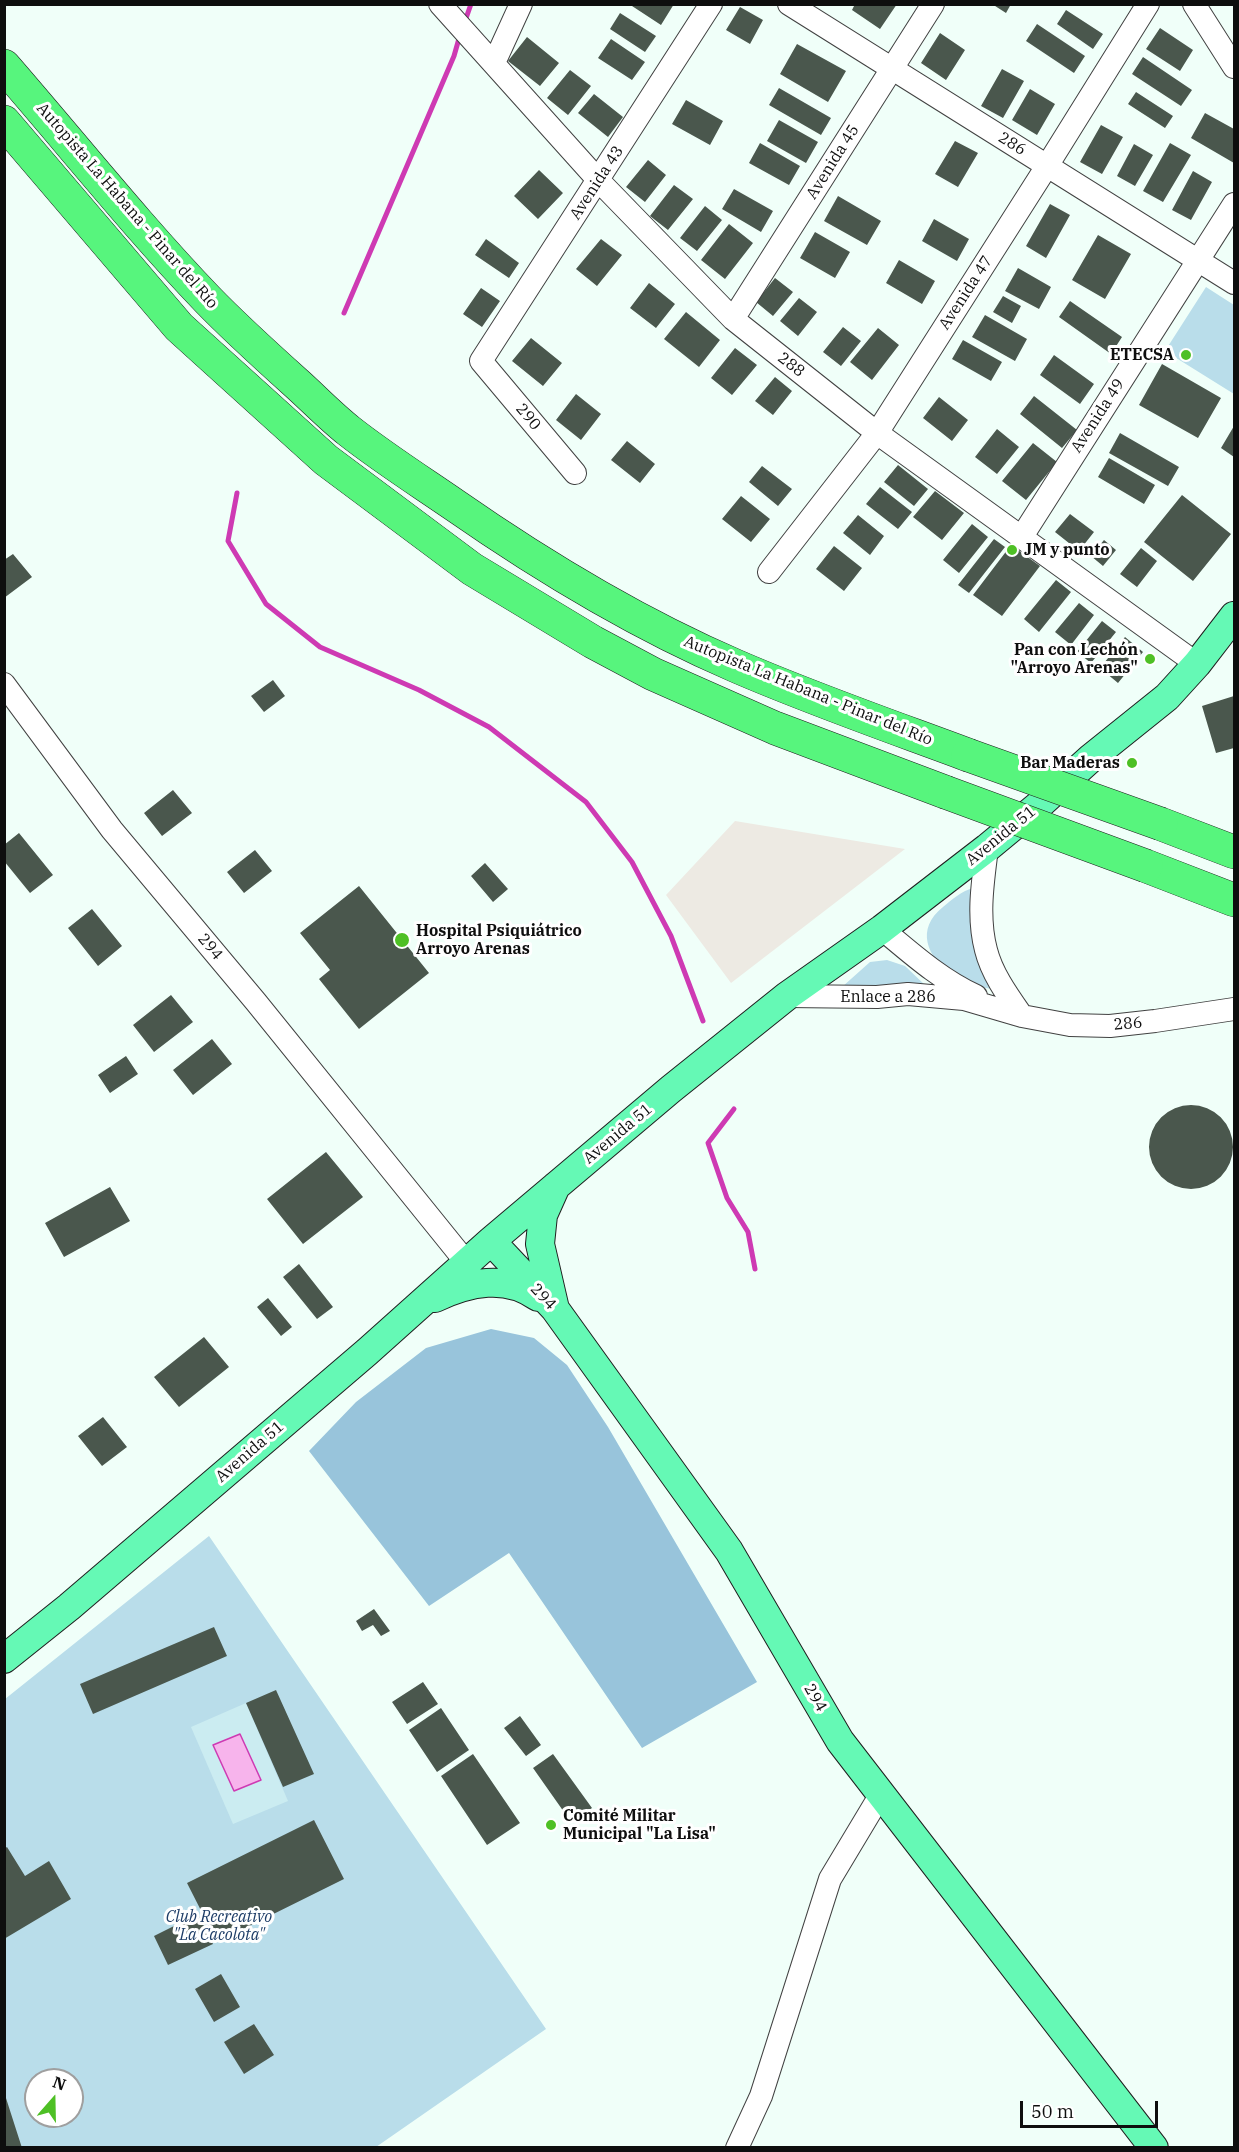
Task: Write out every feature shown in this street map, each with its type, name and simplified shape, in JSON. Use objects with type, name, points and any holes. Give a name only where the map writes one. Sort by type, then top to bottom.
[{"type":"highway","name":"Autopista La Habana - Pinar del Río","points":[[4,66],[169,258],[256,347],[348,430],[496,534],[611,605],[670,636],[746,670],[1234,852]]},
{"type":"highway","points":[[4,122],[179,327],[326,460],[472,569],[593,642],[653,674],[775,728],[1234,900]]},
{"type":"highway","points":[[1153,869],[1167,827]]},
{"type":"main road","name":"Avenida 51","points":[[4,1659],[79,1599],[367,1352],[466,1262],[671,1089],[787,996],[882,929],[987,848],[1091,758],[1167,697],[1197,664],[1234,616]]},
{"type":"main road","points":[[555,1309],[540,1244],[543,1215],[556,1186]]},
{"type":"main road","name":"294","points":[[491,1241],[555,1309],[729,1551],[840,1741],[1154,2148]]},
{"type":"main road","points":[[415,1308],[458,1287],[488,1281],[525,1287],[555,1309]]},
{"type":"street","points":[[494,63],[521,4]]},
{"type":"street","name":"Avenida 43","points":[[481,361],[711,4]]},
{"type":"street","name":"286","points":[[789,4],[1234,283]]},
{"type":"street","name":"Avenida 45","points":[[733,319],[933,4]]},
{"type":"street","name":"Avenida 47","points":[[769,572],[877,433],[1148,4]]},
{"type":"street","points":[[1194,4],[1234,67]]},
{"type":"street","name":"288","points":[[440,5],[599,180],[733,319],[877,433],[1197,664]]},
{"type":"street","name":"Avenida 49","points":[[1021,538],[1234,204]]},
{"type":"street","name":"290","points":[[481,361],[575,473]]},
{"type":"street","name":"294","points":[[4,684],[112,830],[256,1002],[466,1262]]},
{"type":"street","points":[[987,848],[981,895],[986,952],[1004,988],[1022,1016]]},
{"type":"street","name":"Enlace a 286","points":[[882,929],[956,987],[1022,1016]]},
{"type":"street","name":"Enlace a 286","points":[[787,996],[929,995],[964,999],[1022,1016]]},
{"type":"street","name":"286","points":[[1022,1016],[1070,1026],[1110,1026],[1234,1009]]},
{"type":"street","points":[[737,2148],[761,2096],[830,1880],[881,1794]]},
{"type":"shaded area","points":[[735,821],[905,849],[731,983],[666,895]]},
{"type":"shaded area","points":[[491,1329],[534,1338],[567,1365],[608,1427],[757,1682],[642,1748],[509,1553],[429,1606],[309,1451],[356,1402],[426,1348]]},
{"type":"shaded area","points":[[246,1703],[288,1801],[233,1824],[191,1727]]},
{"type":"shaded area","points":[[240,1734],[261,1780],[234,1791],[213,1745]]},
{"type":"green space","points":[[1206,287],[1234,305],[1234,394],[1165,351]]},
{"type":"green space","points":[[974,888],[996,990],[968,983],[952,975],[936,960],[928,942],[929,924],[934,915],[957,896]]},
{"type":"green space","points":[[887,960],[905,966],[926,986],[842,987],[870,962]]},
{"type":"green space","name":"Club Recreativo \"La Cacolota\"","points":[[209,1536],[546,2029],[376,2147],[5,2148],[5,1699]]},
{"type":"building","points":[[633,4],[674,4],[661,25],[632,6]]},
{"type":"building","points":[[855,4],[897,4],[880,29],[852,10]]},
{"type":"building","points":[[992,4],[1011,4],[1006,13]]},
{"type":"building","points":[[740,7],[763,20],[750,44],[726,30]]},
{"type":"building","points":[[1066,10],[1103,34],[1093,49],[1057,24]]},
{"type":"building","points":[[620,13],[656,36],[645,52],[610,29]]},
{"type":"building","points":[[1037,24],[1085,56],[1074,73],[1026,41]]},
{"type":"building","points":[[1160,28],[1193,50],[1180,71],[1146,49]]},
{"type":"building","points":[[940,33],[965,50],[946,80],[921,63]]},
{"type":"building","points":[[527,37],[559,63],[540,86],[508,61]]},
{"type":"building","points":[[611,39],[645,62],[632,80],[598,58]]},
{"type":"building","points":[[797,44],[846,71],[828,102],[780,74]]},
{"type":"building","points":[[1143,57],[1192,90],[1181,106],[1132,74]]},
{"type":"building","points":[[1002,69],[1024,81],[1003,118],[981,106]]},
{"type":"building","points":[[570,70],[591,86],[568,115],[547,98]]},
{"type":"building","points":[[779,88],[831,118],[821,135],[769,105]]},
{"type":"building","points":[[1030,89],[1055,104],[1037,135],[1012,120]]},
{"type":"building","points":[[1136,92],[1173,116],[1165,128],[1128,104]]},
{"type":"building","points":[[594,94],[623,117],[608,137],[578,113]]},
{"type":"building","points":[[686,100],[723,121],[710,145],[672,124]]},
{"type":"building","points":[[1205,113],[1234,129],[1234,163],[1191,138]]},
{"type":"building","points":[[779,120],[818,142],[806,163],[767,141]]},
{"type":"building","points":[[1101,125],[1123,137],[1102,174],[1080,162]]},
{"type":"building","points":[[955,141],[978,153],[958,187],[935,174]]},
{"type":"building","points":[[760,143],[800,166],[789,185],[749,163]]},
{"type":"building","points":[[1170,143],[1191,155],[1163,202],[1143,191]]},
{"type":"building","points":[[1134,144],[1153,155],[1135,186],[1117,176]]},
{"type":"building","points":[[648,160],[666,175],[645,202],[626,187]]},
{"type":"building","points":[[539,170],[563,193],[538,219],[514,196]]},
{"type":"building","points":[[1193,171],[1212,182],[1191,220],[1172,210]]},
{"type":"building","points":[[674,185],[693,199],[668,230],[650,216]]},
{"type":"building","points":[[734,189],[773,211],[761,232],[722,209]]},
{"type":"building","points":[[838,196],[881,221],[867,245],[824,221]]},
{"type":"building","points":[[1050,204],[1070,215],[1046,258],[1026,246]]},
{"type":"building","points":[[705,206],[722,220],[697,251],[680,238]]},
{"type":"building","points":[[934,219],[969,239],[957,261],[922,241]]},
{"type":"building","points":[[729,224],[753,243],[725,279],[701,260]]},
{"type":"building","points":[[815,232],[850,252],[835,278],[800,258]]},
{"type":"building","points":[[1098,235],[1131,254],[1105,299],[1072,280]]},
{"type":"building","points":[[486,239],[519,263],[509,278],[475,255]]},
{"type":"building","points":[[601,239],[622,255],[597,286],[576,269]]},
{"type":"building","points":[[899,260],[935,281],[922,304],[886,283]]},
{"type":"building","points":[[1018,268],[1051,287],[1039,309],[1005,291]]},
{"type":"building","points":[[775,278],[793,292],[773,316],[756,302]]},
{"type":"building","points":[[649,283],[675,304],[656,328],[630,308]]},
{"type":"building","points":[[481,288],[500,301],[482,327],[463,314]]},
{"type":"building","points":[[1003,296],[1021,306],[1012,323],[993,312]]},
{"type":"building","points":[[799,298],[817,312],[798,336],[780,321]]},
{"type":"building","points":[[1070,301],[1122,337],[1111,354],[1059,317]]},
{"type":"building","points":[[686,312],[720,340],[699,367],[664,339]]},
{"type":"building","points":[[985,315],[1027,339],[1015,361],[972,337]]},
{"type":"building","points":[[843,327],[861,341],[841,366],[823,352]]},
{"type":"building","points":[[878,328],[899,345],[872,380],[850,362]]},
{"type":"building","points":[[531,338],[562,363],[543,386],[512,361]]},
{"type":"building","points":[[963,340],[1002,362],[991,381],[952,359]]},
{"type":"building","points":[[735,348],[757,365],[732,395],[711,378]]},
{"type":"building","points":[[1054,355],[1094,384],[1080,404],[1040,375]]},
{"type":"building","points":[[1162,364],[1221,398],[1198,438],[1139,405]]},
{"type":"building","points":[[775,377],[792,391],[773,415],[755,401]]},
{"type":"building","points":[[576,394],[601,414],[581,440],[556,420]]},
{"type":"building","points":[[1034,396],[1077,430],[1062,448],[1020,414]]},
{"type":"building","points":[[939,397],[968,420],[952,441],[923,418]]},
{"type":"building","points":[[1234,426],[1234,457],[1221,448]]},
{"type":"building","points":[[997,429],[1019,447],[997,474],[975,457]]},
{"type":"building","points":[[1120,433],[1179,467],[1168,486],[1109,453]]},
{"type":"building","points":[[627,441],[655,464],[640,483],[611,460]]},
{"type":"building","points":[[1033,443],[1057,462],[1026,500],[1002,481]]},
{"type":"building","points":[[1109,458],[1155,485],[1144,504],[1098,477]]},
{"type":"building","points":[[898,465],[928,489],[914,506],[884,482]]},
{"type":"building","points":[[762,466],[792,489],[778,506],[749,482]]},
{"type":"building","points":[[880,487],[912,512],[898,529],[866,504]]},
{"type":"building","points":[[935,491],[964,513],[942,540],[913,517]]},
{"type":"building","points":[[1182,495],[1231,534],[1193,581],[1144,542]]},
{"type":"building","points":[[741,496],[770,519],[751,542],[722,519]]},
{"type":"building","points":[[1070,514],[1094,532],[1079,551],[1055,532]]},
{"type":"building","points":[[858,515],[884,536],[870,555],[843,533]]},
{"type":"building","points":[[972,524],[988,537],[959,573],[943,560]]},
{"type":"building","points":[[994,539],[1005,547],[969,593],[958,585]]},
{"type":"building","points":[[1104,540],[1116,550],[1103,566],[1091,556]]},
{"type":"building","points":[[1011,545],[1040,566],[1002,616],[973,595]]},
{"type":"building","points":[[834,546],[862,568],[844,591],[816,569]]},
{"type":"building","points":[[1141,548],[1157,561],[1137,587],[1120,574]]},
{"type":"building","points":[[13,554],[32,577],[4,598],[4,560]]},
{"type":"building","points":[[1056,580],[1071,592],[1039,632],[1024,619]]},
{"type":"building","points":[[1079,603],[1094,615],[1071,645],[1055,632]]},
{"type":"building","points":[[1102,621],[1116,632],[1091,663],[1077,652]]},
{"type":"building","points":[[1125,637],[1143,652],[1118,683],[1100,668]]},
{"type":"building","points":[[273,680],[285,696],[264,712],[251,696]]},
{"type":"building","points":[[1234,696],[1234,748],[1216,753],[1202,706]]},
{"type":"building","points":[[173,790],[192,813],[162,836],[144,813]]},
{"type":"building","points":[[19,833],[53,875],[30,893],[4,861],[4,845]]},
{"type":"building","points":[[255,850],[272,871],[244,893],[227,872]]},
{"type":"building","points":[[485,863],[508,889],[493,902],[471,876]]},
{"type":"building","points":[[359,886],[429,973],[359,1029],[319,979],[330,970],[300,933]]},
{"type":"building","points":[[92,909],[122,946],[98,966],[68,928]]},
{"type":"building","points":[[171,995],[193,1022],[154,1052],[133,1025]]},
{"type":"building","points":[[212,1039],[232,1064],[193,1095],[173,1070]]},
{"type":"building","points":[[126,1056],[138,1074],[110,1093],[98,1075]]},
{"type":"building","points":[[1191,1105],[1214,1112],[1226,1124],[1233,1147],[1226,1170],[1214,1182],[1191,1189],[1168,1182],[1156,1170],[1149,1147],[1156,1124],[1168,1112]]},
{"type":"building","points":[[326,1152],[363,1197],[303,1244],[267,1199]]},
{"type":"building","points":[[110,1187],[130,1221],[64,1257],[45,1223]]},
{"type":"building","points":[[299,1264],[333,1307],[317,1319],[283,1277]]},
{"type":"building","points":[[268,1298],[292,1327],[281,1336],[257,1307]]},
{"type":"building","points":[[204,1337],[229,1367],[179,1407],[154,1377]]},
{"type":"building","points":[[103,1417],[127,1447],[102,1466],[78,1436]]},
{"type":"building","points":[[374,1609],[390,1631],[381,1636],[373,1625],[362,1631],[356,1621]]},
{"type":"building","points":[[214,1627],[227,1656],[93,1714],[80,1684]]},
{"type":"building","points":[[423,1682],[438,1704],[407,1724],[392,1702]]},
{"type":"building","points":[[276,1690],[314,1774],[283,1787],[246,1703]]},
{"type":"building","points":[[441,1708],[469,1750],[437,1772],[409,1730]]},
{"type":"building","points":[[520,1716],[541,1745],[526,1756],[504,1728]]},
{"type":"building","points":[[473,1754],[520,1823],[487,1845],[441,1776]]},
{"type":"building","points":[[553,1754],[592,1808],[571,1822],[533,1768]]},
{"type":"building","points":[[314,1820],[344,1879],[217,1942],[187,1883]]},
{"type":"building","points":[[7,1847],[25,1876],[49,1861],[71,1899],[4,1939],[4,1849]]},
{"type":"building","points":[[198,1914],[213,1944],[168,1965],[154,1936]]},
{"type":"building","points":[[221,1974],[240,2007],[214,2022],[195,1989]]},
{"type":"building","points":[[254,2024],[274,2055],[244,2074],[224,2042]]},
{"type":"building","points":[[5,2095],[22,2148],[4,2148]]},
{"type":"waterway","points":[[464,24],[471,4]]},
{"type":"waterway","points":[[344,313],[454,56],[460,35]]},
{"type":"waterway","points":[[237,493],[228,541],[266,604],[320,647],[419,690],[489,727],[586,802],[632,862],[671,936],[703,1021]]},
{"type":"waterway","points":[[734,1109],[708,1143],[727,1198],[748,1232],[755,1269]]},
{"type":"place","name":"ETECSA","points":[[1186,355]]},
{"type":"place","name":"JM y punto","points":[[1012,550]]},
{"type":"place","name":"Pan con Lechón \"Arroyo Arenas\"","points":[[1150,659]]},
{"type":"place","name":"Bar Maderas","points":[[1132,763]]},
{"type":"place","name":"Hospital Psiquiátrico Arroyo Arenas","points":[[402,940]]},
{"type":"place","name":"Comité Militar Municipal \"La Lisa\"","points":[[551,1825]]}]
